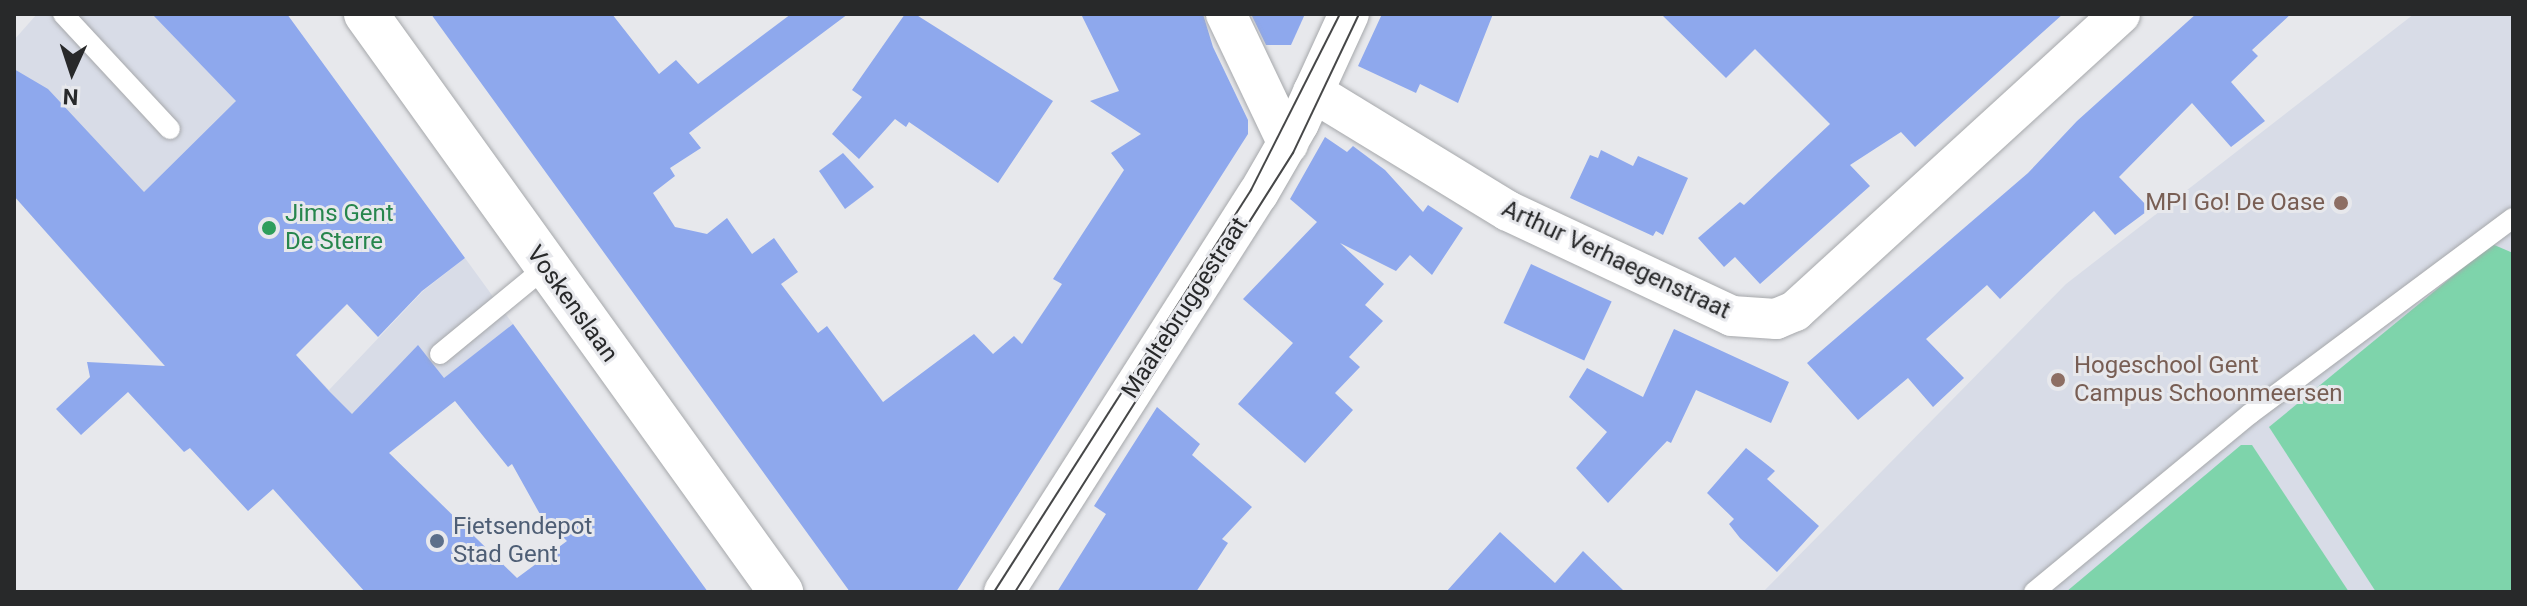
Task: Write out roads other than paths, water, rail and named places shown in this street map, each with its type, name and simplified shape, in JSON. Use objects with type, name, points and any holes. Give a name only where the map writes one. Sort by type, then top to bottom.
[{"type":"street","name":"Voskenslaan","points":[[366,14],[781,592]]},
{"type":"street","points":[[1226,14],[1288,144]]},
{"type":"street","name":"Maaltebruggestraat","points":[[1004,592],[1288,144],[1349,14]]},
{"type":"street","name":"Arthur Verhaegenstraat","points":[[1313,92],[1508,211],[1732,316],[1776,319],[1795,311],[2120,14]]},
{"type":"lane","points":[[63,14],[170,129]]},
{"type":"lane","points":[[2034,592],[2250,414],[2513,218]]},
{"type":"lane","points":[[440,354],[546,267]]},
{"type":"tram line","points":[[994,592],[1251,190],[1340,14]]},
{"type":"tram line","points":[[1015,592],[1293,153],[1359,14]]},
{"type":"place","name":"MPI Go! De Oase","points":[[2341,203]]},
{"type":"place","name":"Jims Gent De Sterre","points":[[269,228]]},
{"type":"place","name":"Hogeschool Gent Campus Schoonmeersen","points":[[2058,380]]},
{"type":"place","name":"Fietsendepot Stad Gent","points":[[437,541]]}]
